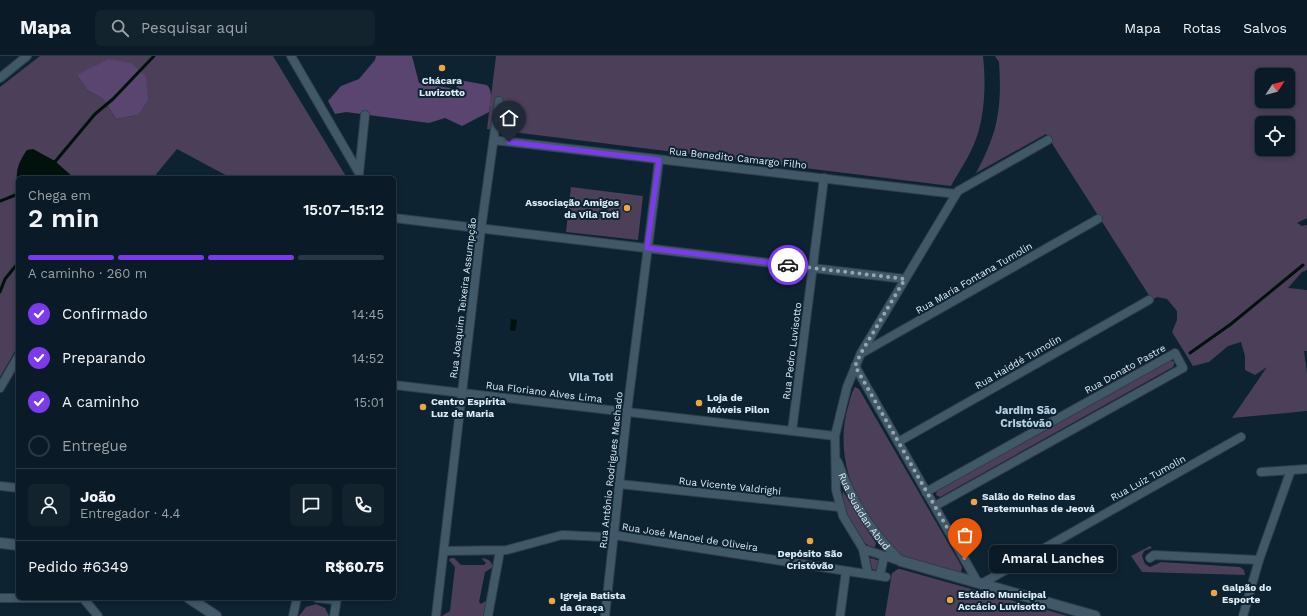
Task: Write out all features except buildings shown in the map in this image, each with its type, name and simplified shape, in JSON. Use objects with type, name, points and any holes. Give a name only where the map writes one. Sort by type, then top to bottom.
[{"type":"street","points":[[0,78],[27,56]]},
{"type":"street","points":[[291,56],[359,176]]},
{"type":"street","name":"Rua Joaquim Teixeira Assumpção","points":[[436,616],[481,229],[499,101]]},
{"type":"street","points":[[359,176],[365,115]]},
{"type":"street","name":"Rua Benedito Camargo Filho","points":[[494,140],[957,193]]},
{"type":"street","points":[[868,574],[863,549],[849,528],[839,507],[836,490],[835,436],[847,387],[855,366],[861,353],[957,193],[1048,140]]},
{"type":"street","name":"Rua Antônio Rodrigues Machado","points":[[605,616],[627,412],[659,160]]},
{"type":"street","name":"Rua Pedro Luvisotto","points":[[792,431],[824,178]]},
{"type":"street","points":[[396,218],[905,279]]},
{"type":"street","name":"Rua Maria Fontana Tumolin","points":[[861,353],[1098,219]]},
{"type":"street","name":"Rua Haiddé Tumolin","points":[[898,442],[1149,300]]},
{"type":"street","name":"Rua Donato Pastre","points":[[926,492],[1175,353],[1183,368],[935,506]]},
{"type":"street","points":[[0,388],[16,360]]},
{"type":"street","points":[[855,366],[980,584]]},
{"type":"street","name":"Rua Floriano Alves Lima","points":[[396,385],[835,436]]},
{"type":"street","name":"Rua Luiz Tumolin","points":[[980,584],[1241,437]]},
{"type":"street","name":"Rua Suaidan Abud","points":[[836,456],[846,484],[858,507],[882,542],[901,562]]},
{"type":"street","points":[[1261,472],[1307,469]]},
{"type":"street","points":[[1243,616],[1258,564],[1291,470]]},
{"type":"street","name":"Rua Vicente Valdrighi","points":[[619,484],[839,507]]},
{"type":"street","points":[[0,486],[16,488]]},
{"type":"street","name":"Rua José Manoel de Oliveira","points":[[444,551],[500,551],[558,535],[614,536],[883,577],[884,556]]},
{"type":"street","points":[[0,543],[16,545]]},
{"type":"street","name":"Rua Suaidan Abud","points":[[863,549],[901,562],[1095,616]]},
{"type":"street","points":[[488,616],[500,551]]},
{"type":"street","points":[[1150,558],[1154,555],[1258,564]]},
{"type":"street","points":[[840,616],[846,571]]},
{"type":"street","points":[[0,598],[16,598]]},
{"type":"street","points":[[85,600],[98,616]]},
{"type":"street","points":[[192,600],[216,616]]},
{"type":"street","points":[[293,616],[297,600]]},
{"type":"street","points":[[334,616],[336,600]]},
{"type":"shaded area","points":[[40,56],[273,56],[346,176],[227,176],[177,149],[155,176],[16,176],[16,349],[0,377],[0,87]],"holes":[[[77,75],[138,115],[116,119],[103,99],[87,90]]]},
{"type":"shaded area","points":[[376,56],[412,56],[419,83],[456,89],[459,80],[487,85],[491,94],[489,112],[462,126],[445,118],[429,123],[346,112],[335,114],[328,101],[341,86],[359,79],[375,60]]},
{"type":"shaded area","points":[[496,56],[983,56],[983,109],[979,130],[974,145],[951,186],[487,129]]},
{"type":"shaded area","points":[[995,56],[1307,56],[1307,218],[1297,223],[1302,226],[1307,225],[1307,270],[1302,272],[1288,288],[1307,290],[1307,351],[1304,351],[1307,373],[1307,411],[1232,418],[1267,367],[1255,375],[1245,370],[1245,356],[1241,342],[1228,346],[1209,362],[1193,366],[1172,332],[1177,320],[1177,311],[1167,299],[1157,297],[1152,300],[1046,134],[976,173],[994,132],[999,107],[999,62]]},
{"type":"shaded area","points":[[109,59],[131,63],[146,76],[148,100],[138,115],[116,119],[103,99],[87,90],[77,75]]},
{"type":"shaded area","points":[[33,149],[55,161],[72,176],[17,176],[20,161],[27,150]]},
{"type":"shaded area","points":[[571,187],[643,196],[638,240],[566,232]]},
{"type":"shaded area","points":[[511,319],[517,320],[515,331],[510,330]]},
{"type":"shaded area","points":[[1169,360],[1175,362],[1173,367],[940,497],[936,495],[937,491]]},
{"type":"shaded area","points":[[855,387],[859,389],[962,567],[961,572],[951,571],[906,558],[888,542],[874,526],[862,508],[853,489],[847,469],[844,448],[844,427],[848,407]]},
{"type":"shaded area","points":[[843,491],[876,543],[875,547],[869,546],[857,534],[845,506]]},
{"type":"shaded area","points":[[1150,546],[1152,548],[1144,551],[1142,556],[1145,564],[1150,567],[1161,562],[1240,567],[1244,570],[1245,575],[1142,572],[1131,556]]},
{"type":"shaded area","points":[[454,558],[461,565],[484,565],[486,563],[481,558],[490,561],[493,567],[485,572],[479,602],[481,604],[487,600],[484,616],[442,616],[450,611],[455,567],[449,560]]},
{"type":"shaded area","points":[[871,558],[880,561],[878,571],[872,569]]},
{"type":"shaded area","name":"Estádio Municipal Accácio Luvisotto","points":[[898,569],[1068,616],[885,616],[892,573]]},
{"type":"shaded area","points":[[316,604],[325,608],[329,616],[299,616],[306,607]]},
{"type":"waterway","points":[[54,163],[95,114],[113,99],[154,56]]},
{"type":"waterway","points":[[0,201],[16,195]]},
{"type":"waterway","points":[[0,292],[5,279],[16,265]]},
{"type":"waterway","points":[[1190,353],[1231,324],[1303,265]]},
{"type":"way so far","points":[[788,265],[905,279],[861,353],[855,366],[965,559]]},
{"type":"place","name":"Chácara Luvizotto","points":[[442,68]]},
{"type":"place","name":"Associação Amigos da Vila Toti","points":[[627,208]]},
{"type":"place","name":"Loja de Móveis Pilon","points":[[699,403]]},
{"type":"place","name":"Centro Espírita Luz de Maria","points":[[423,407]]},
{"type":"place","name":"Salão do Reino das Testemunhas de Jeová","points":[[974,502]]},
{"type":"place","name":"Depósito São Cristóvão","points":[[810,541]]},
{"type":"place","name":"Amaral Lanches","points":[[965,559]]},
{"type":"place","name":"Galpão do Esporte","points":[[1214,593]]},
{"type":"place","name":"Estádio Municipal Accácio Luvisotto","points":[[950,600]]},
{"type":"place","name":"Igreja Batista da Graça","points":[[552,601]]},
{"type":"district","name":"Vila Toti","points":[[591,377]]},
{"type":"district","name":"Jardim São Cristóvão","points":[[1026,416]]},
{"type":"route","points":[[509,142],[659,160],[647,248],[788,265]]}]
